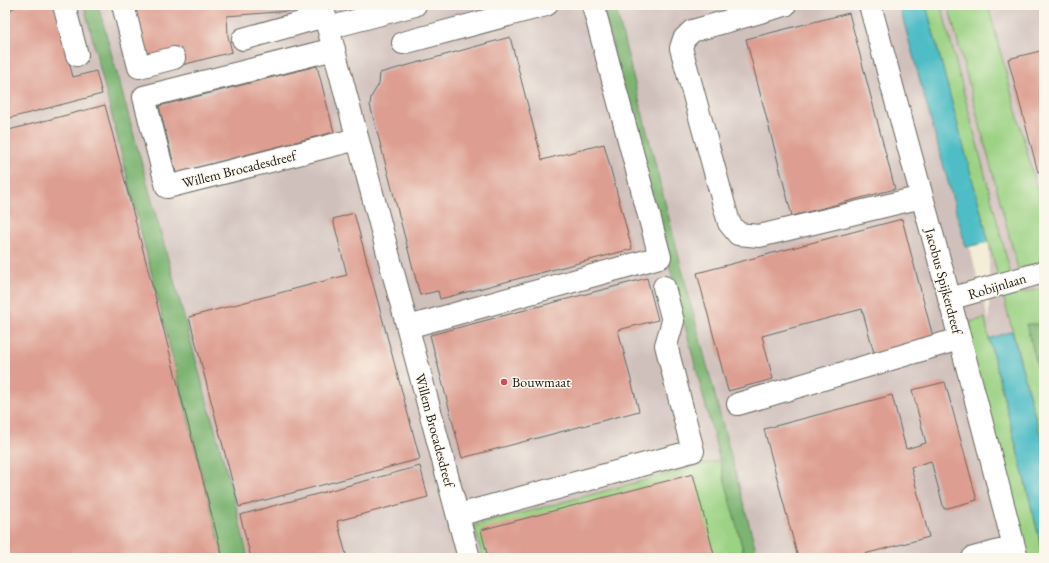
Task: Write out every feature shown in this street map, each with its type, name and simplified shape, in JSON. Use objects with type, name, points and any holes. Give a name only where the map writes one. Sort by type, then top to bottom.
[{"type":"street","points":[[64,5],[77,55]]},
{"type":"street","points":[[123,5],[139,67],[174,58]]},
{"type":"street","points":[[243,38],[325,16],[415,5]]},
{"type":"street","points":[[403,43],[546,5]]},
{"type":"street","points":[[408,327],[660,257],[593,5]]},
{"type":"street","points":[[785,5],[692,32],[684,39],[682,44],[681,48],[728,223],[738,234],[759,236],[922,196]]},
{"type":"street","name":"Jacobus Spijkerdreef","points":[[870,5],[960,339],[1015,552]]},
{"type":"street","name":"Willem Brocadesdreef","points":[[325,16],[469,558]]},
{"type":"street","name":"Willem Brocadesdreef","points":[[334,49],[144,97],[168,187],[358,139]]},
{"type":"street","name":"Robijnlaan","points":[[949,299],[1044,272]]},
{"type":"street","points":[[458,515],[693,451],[666,345],[673,321],[664,287]]},
{"type":"street","points":[[738,404],[960,339]]},
{"type":"street","points":[[974,558],[1015,552]]},
{"type":"shaded area","points":[[5,5],[907,5],[989,322],[989,242],[925,5],[1044,5],[1044,558],[5,558]]},
{"type":"green space","points":[[84,5],[98,5],[235,502],[248,558],[223,558]]},
{"type":"green space","points":[[602,5],[615,5],[690,301],[758,558],[745,558]]},
{"type":"green space","points":[[926,5],[941,5],[1016,294],[1044,288],[1044,450]]},
{"type":"green space","points":[[948,5],[988,5],[1044,216],[1044,262],[1018,269]]},
{"type":"green space","points":[[985,318],[1044,558],[1025,558],[966,334],[970,322]]},
{"type":"green space","points":[[1026,324],[1044,324],[1044,390]]},
{"type":"green space","points":[[720,460],[745,558],[483,558],[474,526]]},
{"type":"water","points":[[899,5],[926,5],[989,242],[966,247]]},
{"type":"water","points":[[1012,331],[1044,450],[1044,556],[989,339]]},
{"type":"building","points":[[20,5],[54,5],[73,77],[96,71],[102,94],[6,119],[5,12]]},
{"type":"building","points":[[132,5],[300,5],[301,10],[227,16],[228,36],[232,52],[182,65],[146,57]]},
{"type":"building","points":[[849,13],[895,189],[792,216],[746,39]]},
{"type":"building","points":[[510,37],[542,160],[604,144],[632,249],[440,299],[438,291],[420,295],[370,105],[371,97],[379,84],[380,73]]},
{"type":"building","points":[[1044,50],[1044,171],[1038,172],[1008,59]]},
{"type":"building","points":[[317,66],[334,132],[176,173],[159,106]]},
{"type":"building","points":[[105,105],[223,558],[5,558],[5,131]]},
{"type":"building","points":[[354,213],[420,459],[239,507],[189,317],[347,275],[333,219]]},
{"type":"building","points":[[902,219],[933,337],[874,353],[862,309],[762,336],[773,379],[728,391],[697,273]]},
{"type":"building","points":[[647,278],[658,320],[618,330],[639,411],[462,458],[430,335]]},
{"type":"building","points":[[945,382],[977,500],[944,509],[931,461],[911,467],[929,537],[849,558],[798,558],[764,429],[892,395],[906,449],[926,443],[912,390]]},
{"type":"building","points":[[420,466],[428,497],[337,521],[347,558],[251,558],[240,515]]},
{"type":"building","points":[[693,474],[715,558],[488,558],[481,530]]},
{"type":"place","name":"Bouwmaat","points":[[504,382]]}]
